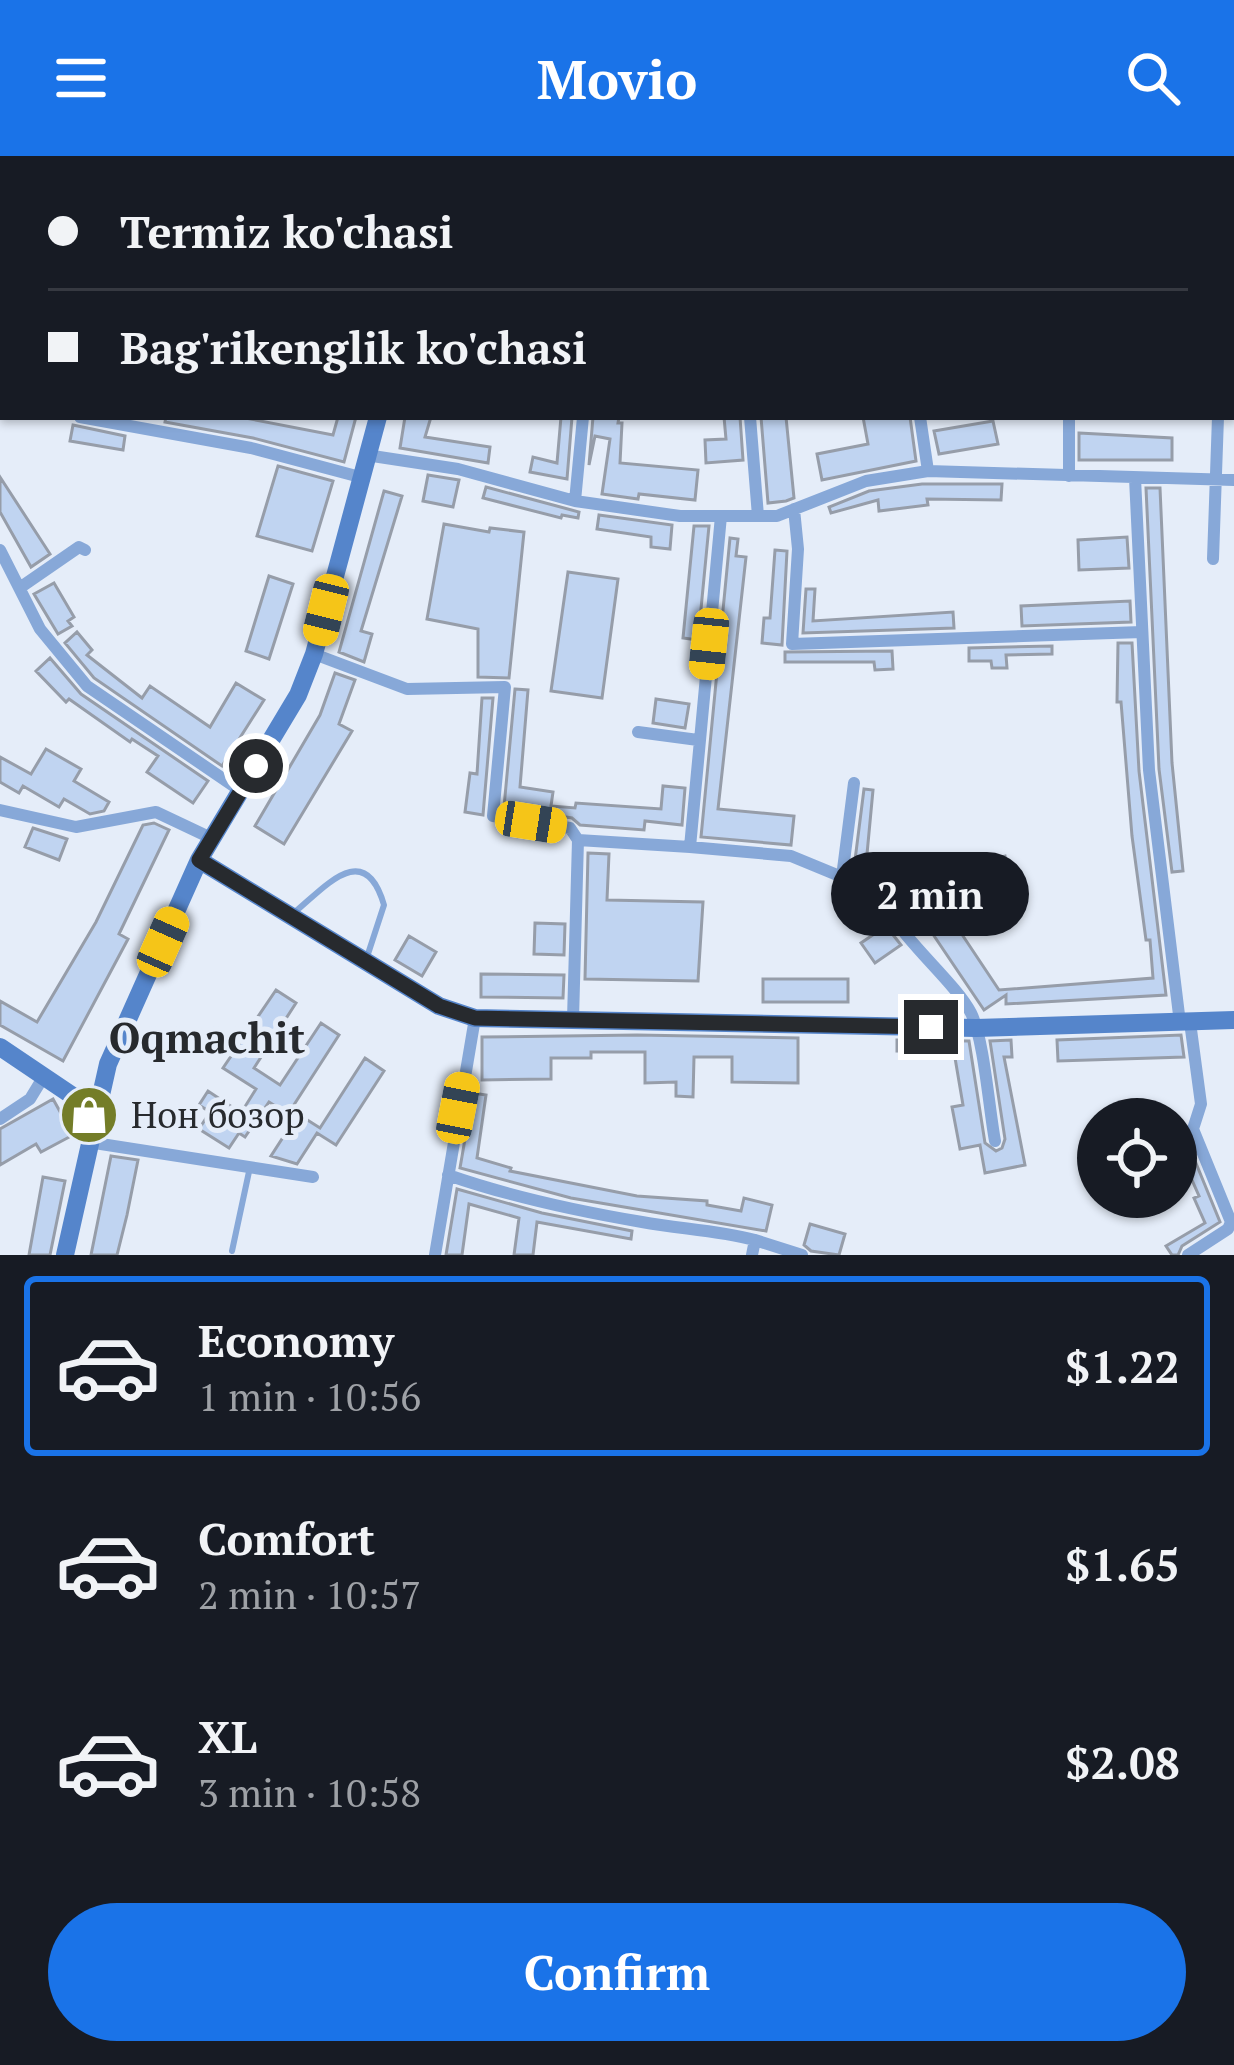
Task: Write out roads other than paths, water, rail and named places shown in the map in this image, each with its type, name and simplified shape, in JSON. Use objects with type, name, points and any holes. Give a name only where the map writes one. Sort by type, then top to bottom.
[{"type":"main road","points":[[65,1255],[108,1064],[199,860],[298,695],[314,654],[377,420]]},
{"type":"main road","points":[[199,860],[439,1006],[475,1018],[976,1028],[1234,1020]]},
{"type":"main road","points":[[0,1047],[95,1111]]},
{"type":"street","points":[[97,420],[251,448],[360,477]]},
{"type":"street","points":[[575,501],[583,420]]},
{"type":"street","points":[[750,420],[758,516]]},
{"type":"street","points":[[920,420],[928,471]]},
{"type":"street","points":[[1069,420],[1069,476]]},
{"type":"street","points":[[1214,559],[1218,420]]},
{"type":"street","points":[[366,455],[458,470],[575,501],[680,516],[777,515],[866,481],[928,471],[1234,480]]},
{"type":"street","points":[[1135,478],[1149,770],[1201,1104],[1193,1129],[1232,1219],[1228,1229],[1188,1255]]},
{"type":"street","points":[[794,509],[798,549],[792,644],[1142,632]]},
{"type":"street","points":[[690,847],[721,516]]},
{"type":"street","points":[[21,587],[79,547],[85,550]]},
{"type":"street","points":[[0,550],[40,629],[87,686],[241,791]]},
{"type":"street","points":[[314,654],[407,689],[505,687],[493,816],[570,828],[578,840],[573,1019]]},
{"type":"street","points":[[638,732],[698,740]]},
{"type":"street","points":[[842,877],[854,783]]},
{"type":"street","points":[[0,810],[76,827],[157,812],[212,838]]},
{"type":"street","points":[[578,840],[791,856],[842,877],[867,880],[909,942],[970,1010],[994,1142]]},
{"type":"street","points":[[894,919],[920,905],[986,886]]},
{"type":"street","points":[[435,1255],[475,1018]]},
{"type":"street","points":[[0,1120],[30,1099],[44,1076]]},
{"type":"street","points":[[88,1142],[313,1177]]},
{"type":"street","points":[[448,1174],[503,1194],[647,1223],[702,1227],[802,1255]]},
{"type":"street","points":[[752,1255],[755,1240]]},
{"type":"lane","points":[[292,914],[339,874],[348,868],[358,870],[373,881],[384,905],[366,960]]},
{"type":"lane","points":[[232,1251],[250,1167]]},
{"type":"place","name":"Нон бозор","points":[[89,1115]]},
{"type":"district","name":"Oqmachit","points":[[207,1038]]}]
